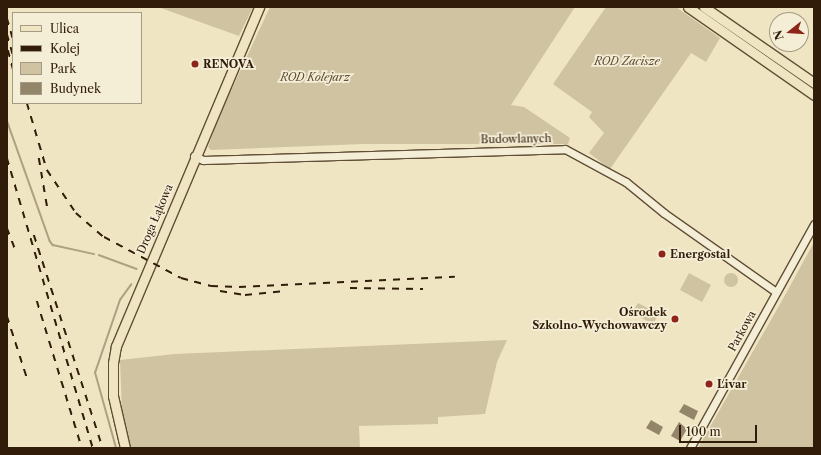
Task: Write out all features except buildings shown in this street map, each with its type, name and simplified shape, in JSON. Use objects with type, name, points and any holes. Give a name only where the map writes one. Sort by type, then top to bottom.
[{"type":"main road","name":"Droga Łąkowa","points":[[125,448],[113,396],[112,363],[116,346],[194,156],[260,7]]},
{"type":"main road","points":[[688,7],[814,95]]},
{"type":"main road","points":[[704,7],[814,83]]},
{"type":"street","name":"Budowlanych","points":[[194,156],[203,160],[211,158],[565,149],[626,182],[664,213],[776,292]]},
{"type":"street","name":"Parkowa","points":[[690,448],[814,224]]},
{"type":"green space","points":[[158,7],[253,7],[239,36]]},
{"type":"green space","name":"ROD Kolejarz","points":[[270,7],[575,7],[511,105],[524,107],[570,138],[568,144],[363,144],[211,150],[208,147],[219,116]]},
{"type":"green space","name":"ROD Zacisze","points":[[606,7],[676,7],[720,38],[706,62],[691,53],[610,169],[589,153],[604,133],[589,117],[592,112],[553,84]]},
{"type":"green space","points":[[814,242],[814,448],[698,448],[784,297]]},
{"type":"green space","points":[[689,273],[711,285],[702,302],[680,290]]},
{"type":"green space","points":[[728,273],[734,273],[738,277],[738,283],[734,287],[728,287],[724,283],[724,277]]},
{"type":"green space","points":[[638,303],[659,314],[653,324],[632,313]]},
{"type":"green space","points":[[507,340],[497,362],[485,414],[438,417],[438,424],[359,426],[360,448],[131,448],[122,412],[120,360],[175,354]]},
{"type":"waterway","points":[[7,120],[50,241],[53,245],[94,254]]},
{"type":"waterway","points":[[99,255],[137,269]]},
{"type":"waterway","points":[[116,448],[95,373],[120,300],[131,285]]},
{"type":"railway","points":[[7,18],[12,36]]},
{"type":"railway","points":[[7,34],[12,52]]},
{"type":"railway","points":[[8,50],[12,65]]},
{"type":"railway","points":[[27,104],[47,170],[76,213],[104,237],[181,278],[211,286],[239,287],[455,277]]},
{"type":"railway","points":[[7,158],[93,448]]},
{"type":"railway","points":[[39,158],[48,211]]},
{"type":"railway","points":[[7,228],[17,254]]},
{"type":"railway","points":[[34,235],[103,448]]},
{"type":"railway","points":[[350,288],[423,289]]},
{"type":"railway","points":[[220,291],[245,295],[285,291]]},
{"type":"railway","points":[[37,301],[82,448]]},
{"type":"railway","points":[[7,316],[28,381]]},
{"type":"place","name":"RENOVA","points":[[195,64]]},
{"type":"place","name":"Energostal","points":[[662,254]]},
{"type":"place","name":"Ośrodek Szkolno-Wychowawczy","points":[[675,319]]},
{"type":"place","name":"Livar","points":[[709,384]]}]
